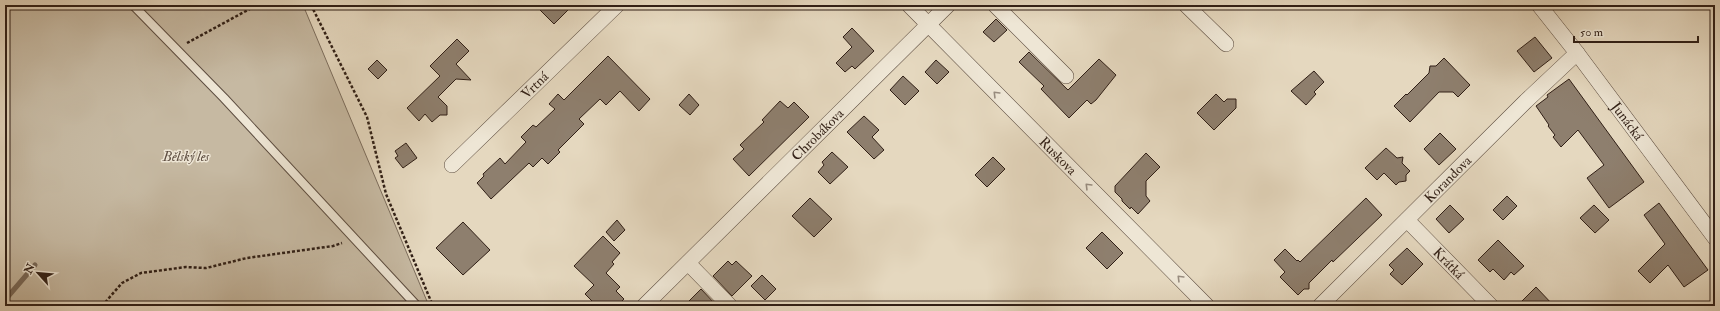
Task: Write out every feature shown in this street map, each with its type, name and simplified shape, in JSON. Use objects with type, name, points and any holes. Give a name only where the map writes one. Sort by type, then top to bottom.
[{"type":"street","name":"Vrtná","points":[[452,165],[616,5]]},
{"type":"street","name":"Ruskova","points":[[909,5],[1207,306]]},
{"type":"street","name":"Chrobákova","points":[[644,306],[948,5]]},
{"type":"street","points":[[995,5],[1066,76]]},
{"type":"street","points":[[1186,5],[1226,44]]},
{"type":"street","name":"Junácká","points":[[1540,5],[1578,53],[1715,238]]},
{"type":"street","name":"Korandova","points":[[1320,306],[1526,101],[1578,53]]},
{"type":"street","name":"Krátká","points":[[1407,220],[1491,306]]},
{"type":"street","points":[[688,263],[730,306]]},
{"type":"lane","points":[[133,5],[224,98],[354,240],[418,306]]},
{"type":"path","points":[[176,49],[257,5]]},
{"type":"path","points":[[311,5],[367,117],[386,194],[433,306]]},
{"type":"path","points":[[102,306],[122,283],[142,273],[186,267],[206,268],[247,258],[333,246],[354,240]]},
{"type":"green space","name":"Bělský les","points":[[5,5],[303,5],[429,306],[5,306]]},
{"type":"building","points":[[535,5],[573,5],[554,24]]},
{"type":"building","points":[[996,19],[1007,30],[994,42],[983,32]]},
{"type":"building","points":[[852,28],[874,51],[855,69],[852,66],[845,72],[836,63],[852,47],[843,37]]},
{"type":"building","points":[[1535,37],[1552,58],[1534,72],[1517,51]]},
{"type":"building","points":[[457,39],[469,51],[456,64],[471,80],[456,79],[438,97],[447,106],[447,115],[440,115],[432,122],[425,114],[419,121],[407,108],[440,76],[430,66]]},
{"type":"building","points":[[1029,52],[1068,90],[1099,59],[1116,75],[1096,100],[1091,104],[1087,100],[1069,118],[1041,89],[1044,86],[1019,62]]},
{"type":"building","points":[[608,56],[650,99],[639,111],[620,91],[606,105],[600,99],[579,119],[584,124],[558,150],[560,152],[548,164],[542,158],[533,167],[529,163],[491,199],[477,183],[484,176],[483,174],[500,158],[505,164],[526,142],[521,137],[533,125],[536,127],[555,109],[549,104],[558,94],[564,100]]},
{"type":"building","points":[[1444,58],[1470,85],[1458,97],[1453,92],[1439,92],[1410,122],[1394,106],[1429,73],[1430,66],[1436,66]]},
{"type":"building","points":[[377,60],[387,70],[378,79],[368,69]]},
{"type":"building","points":[[936,60],[949,72],[937,84],[925,72]]},
{"type":"building","points":[[1314,71],[1324,82],[1314,92],[1316,94],[1306,105],[1291,91]]},
{"type":"building","points":[[903,76],[919,91],[905,105],[890,90]]},
{"type":"building","points":[[1569,79],[1644,182],[1609,208],[1587,178],[1604,165],[1578,130],[1561,147],[1553,137],[1555,135],[1536,106],[1548,97],[1547,95]]},
{"type":"building","points":[[689,94],[699,105],[690,115],[679,105]]},
{"type":"building","points":[[1216,94],[1224,102],[1227,99],[1236,99],[1236,108],[1214,130],[1197,113]]},
{"type":"building","points":[[780,101],[788,108],[794,102],[809,117],[749,176],[733,159],[744,149],[740,145],[764,122],[762,120]]},
{"type":"building","points":[[864,116],[879,130],[872,137],[884,150],[874,159],[847,132]]},
{"type":"building","points":[[1440,133],[1456,149],[1439,165],[1424,149]]},
{"type":"building","points":[[406,143],[417,158],[403,168],[395,158],[398,156],[395,151]]},
{"type":"building","points":[[1386,148],[1397,158],[1403,157],[1402,163],[1410,171],[1406,175],[1406,181],[1399,182],[1396,185],[1384,173],[1377,180],[1365,168]]},
{"type":"building","points":[[832,152],[848,167],[830,184],[818,172],[824,165],[822,162]]},
{"type":"building","points":[[1146,153],[1160,167],[1146,181],[1146,196],[1150,201],[1138,214],[1122,201],[1122,199],[1115,192],[1115,186]]},
{"type":"building","points":[[993,157],[1005,169],[987,187],[975,175]]},
{"type":"building","points":[[1507,196],[1517,206],[1503,220],[1493,210]]},
{"type":"building","points":[[810,198],[832,219],[814,237],[792,216]]},
{"type":"building","points":[[1366,198],[1382,215],[1309,283],[1309,289],[1304,289],[1298,295],[1280,277],[1285,272],[1274,260],[1285,249],[1297,261],[1298,260],[1300,262]]},
{"type":"building","points":[[1659,203],[1708,270],[1684,287],[1668,265],[1650,283],[1638,271],[1665,244],[1644,215]]},
{"type":"building","points":[[1450,205],[1464,219],[1449,233],[1436,219]]},
{"type":"building","points":[[1594,205],[1609,220],[1595,233],[1580,218]]},
{"type":"building","points":[[617,220],[625,230],[614,241],[606,232]]},
{"type":"building","points":[[463,222],[490,250],[463,275],[436,248]]},
{"type":"building","points":[[1102,232],[1123,253],[1107,269],[1086,248]]},
{"type":"building","points":[[603,236],[620,253],[612,262],[614,264],[606,273],[620,287],[616,291],[624,299],[617,306],[597,306],[585,294],[594,285],[574,266]]},
{"type":"building","points":[[1498,240],[1524,266],[1514,275],[1511,272],[1504,280],[1493,269],[1490,272],[1478,260]]},
{"type":"building","points":[[1407,248],[1423,264],[1402,285],[1390,274],[1394,270],[1389,265]]},
{"type":"building","points":[[728,261],[732,265],[736,261],[752,276],[732,296],[713,276]]},
{"type":"building","points":[[762,275],[776,289],[765,300],[751,286]]},
{"type":"building","points":[[1536,287],[1554,306],[1517,306]]},
{"type":"building","points":[[701,289],[717,306],[684,306]]},
{"type":"waterway","points":[[5,300],[35,265]]}]
